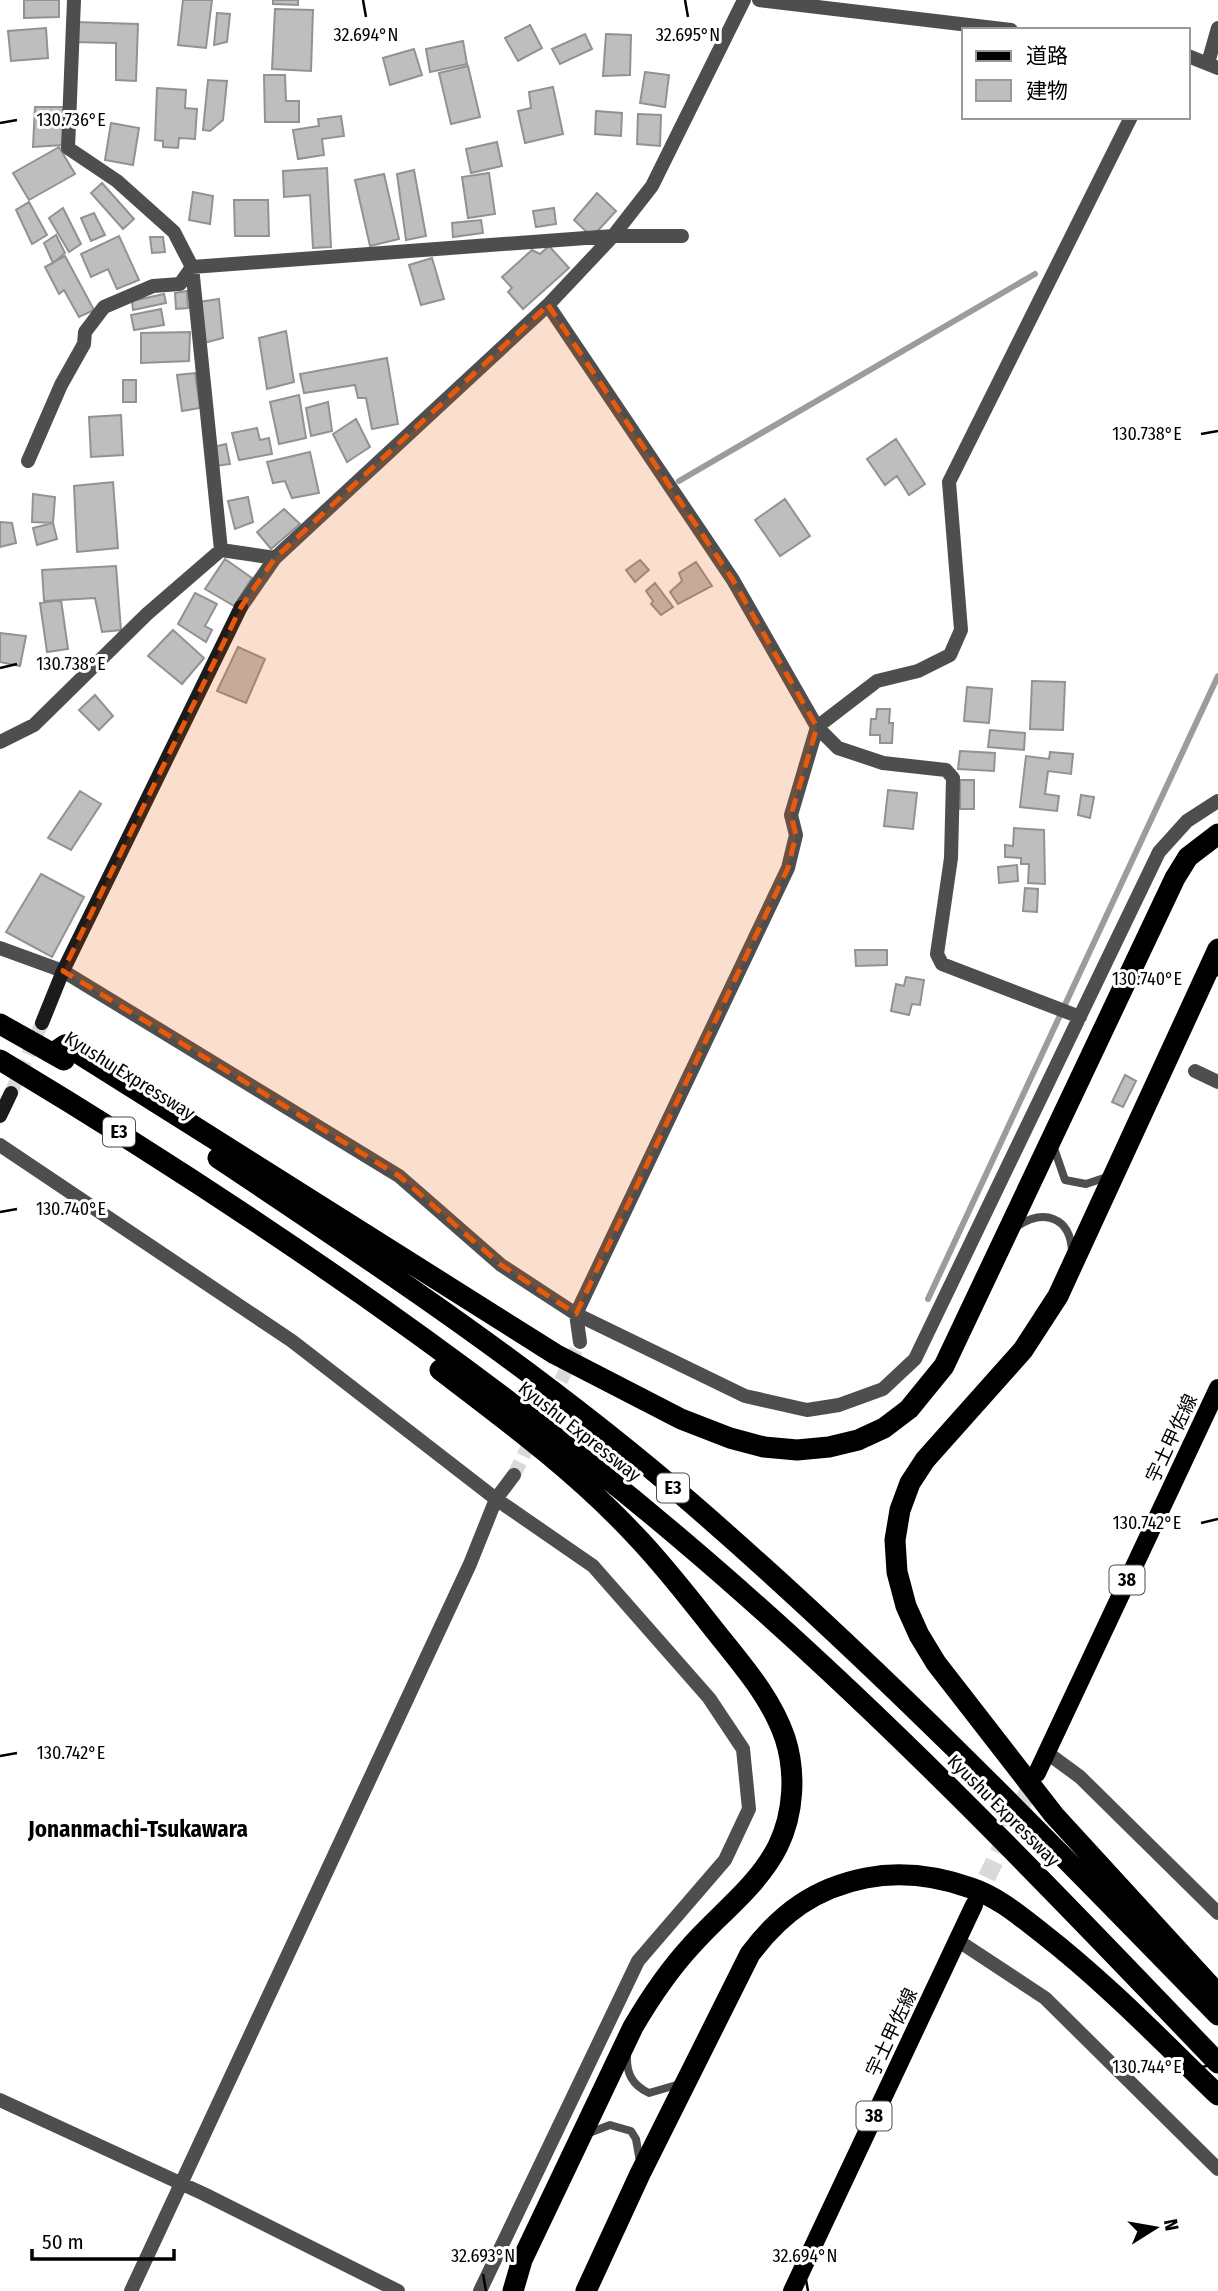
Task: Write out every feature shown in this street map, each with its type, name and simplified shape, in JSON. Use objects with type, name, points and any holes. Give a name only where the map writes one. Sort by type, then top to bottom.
[{"type":"highway","points":[[53,1053],[65,1045],[555,1354],[681,1419],[764,1447],[829,1447],[884,1428],[909,1409],[944,1366],[1175,878],[1188,857],[1218,834]]},
{"type":"highway","points":[[1218,948],[1058,1296],[1023,1350],[984,1398],[925,1460],[910,1483],[900,1510],[895,1540],[897,1572],[910,1616],[936,1662],[1054,1815],[1218,1994]]},
{"type":"highway","name":"Kyushu Expressway","points":[[0,1024],[53,1053],[213,1154],[408,1285],[541,1381],[689,1502],[963,1754],[1218,2015]]},
{"type":"highway","name":"Kyushu Expressway","points":[[0,1060],[235,1208],[525,1415],[682,1540],[949,1787],[1218,2063]]},
{"type":"highway","points":[[235,1208],[366,1315],[515,1427],[595,1496],[667,1570],[756,1682],[785,1737],[792,1767],[788,1822],[778,1846],[748,1887],[669,1972],[627,2040],[522,2260],[513,2291]]},
{"type":"highway","points":[[586,2291],[685,2081],[750,1954],[771,1927],[794,1906],[820,1891],[883,1875],[915,1875],[973,1888],[1004,1904],[1082,1964],[1218,2095]]},
{"type":"main road","name":"宇土甲佐線","points":[[1037,1773],[1218,1388]]},
{"type":"main road","name":"宇土甲佐線","points":[[792,2291],[974,1905]]},
{"type":"street","points":[[74,0],[68,148],[117,181],[174,232],[192,267],[221,550]]},
{"type":"street","points":[[42,1023],[63,971],[242,607],[275,558],[548,305],[613,236],[652,186],[744,0]]},
{"type":"street","points":[[759,0],[994,28]]},
{"type":"street","points":[[1190,57],[1213,65],[1218,28]]},
{"type":"street","points":[[580,1342],[576,1314],[788,868],[796,835],[791,815],[817,727],[877,681],[918,671],[950,655],[961,630],[949,482],[1130,119]]},
{"type":"street","points":[[192,267],[613,236],[682,236]]},
{"type":"street","points":[[28,461],[61,385],[85,344],[85,332],[104,307],[153,286],[180,284],[192,267]]},
{"type":"street","points":[[548,305],[733,580],[817,727],[838,748],[883,763],[946,770],[953,778],[951,858],[937,954],[942,964],[1080,1017]]},
{"type":"street","points":[[0,742],[34,726],[148,614],[221,550],[275,558]]},
{"type":"street","points":[[0,948],[63,971],[399,1176],[501,1265],[576,1314],[745,1396],[807,1410],[839,1405],[883,1389],[915,1359],[1159,852],[1187,821],[1218,801]]},
{"type":"street","points":[[1195,1071],[1218,1082]]},
{"type":"street","points":[[0,1116],[11,1093]]},
{"type":"street","points":[[0,1145],[292,1342],[496,1499],[593,1566],[709,1698],[743,1749],[749,1809],[725,1860],[638,1961],[481,2291]]},
{"type":"street","points":[[131,2291],[464,1577],[496,1499],[514,1475]]},
{"type":"street","points":[[1046,1752],[1080,1777],[1218,1913]]},
{"type":"street","points":[[957,1940],[1045,1998],[1218,2169]]},
{"type":"street","points":[[0,2100],[181,2183],[398,2291]]},
{"type":"lane","points":[[1052,1138],[1055,1158],[1065,1180],[1086,1184],[1113,1174]]},
{"type":"lane","points":[[1008,1232],[1035,1218],[1053,1217],[1061,1221],[1071,1240],[1073,1263]]},
{"type":"lane","points":[[627,2040],[627,2066],[638,2088],[649,2093],[673,2088],[685,2081]]},
{"type":"lane","points":[[580,2139],[610,2125],[631,2130],[640,2151],[640,2174]]},
{"type":"highlighted area","points":[[548,305],[733,580],[817,727],[791,815],[796,835],[788,868],[576,1314],[501,1265],[399,1176],[63,971],[241,607],[275,558]]},
{"type":"building","points":[[24,0],[59,0],[59,17],[24,18]]},
{"type":"building","points":[[183,0],[212,0],[206,48],[178,45]]},
{"type":"building","points":[[273,0],[298,0],[298,5],[273,4]]},
{"type":"building","points":[[275,9],[313,10],[311,71],[272,69]]},
{"type":"building","points":[[217,13],[230,14],[227,42],[214,45]]},
{"type":"building","points":[[75,22],[138,24],[136,81],[116,80],[116,43],[74,42]]},
{"type":"building","points":[[530,25],[542,48],[518,61],[505,38]]},
{"type":"building","points":[[46,28],[48,58],[11,61],[8,31]]},
{"type":"building","points":[[585,34],[592,49],[560,64],[552,49]]},
{"type":"building","points":[[606,34],[631,35],[630,75],[603,76]]},
{"type":"building","points":[[463,41],[467,64],[430,72],[426,49]]},
{"type":"building","points":[[414,49],[422,75],[390,85],[383,58]]},
{"type":"building","points":[[468,66],[480,117],[451,124],[439,73]]},
{"type":"building","points":[[645,72],[669,75],[665,107],[640,103]]},
{"type":"building","points":[[264,75],[285,75],[286,101],[299,101],[299,122],[265,122]]},
{"type":"building","points":[[208,80],[227,81],[223,120],[210,131],[203,130]]},
{"type":"building","points":[[553,87],[563,134],[525,143],[518,111],[531,108],[529,92]]},
{"type":"building","points":[[157,88],[186,90],[185,108],[197,109],[195,139],[179,138],[178,148],[163,147],[163,141],[155,140]]},
{"type":"building","points":[[35,107],[63,107],[63,145],[33,147]]},
{"type":"building","points":[[596,111],[622,113],[621,136],[595,134]]},
{"type":"building","points":[[638,114],[661,115],[660,146],[637,144]]},
{"type":"building","points":[[341,116],[344,136],[322,139],[324,155],[298,159],[293,130],[319,126],[318,119]]},
{"type":"building","points":[[111,123],[139,128],[133,165],[105,160]]},
{"type":"building","points":[[497,142],[502,166],[471,173],[466,149]]},
{"type":"building","points":[[59,147],[75,174],[29,200],[13,173]]},
{"type":"building","points":[[327,168],[331,247],[313,248],[310,195],[284,197],[283,171]]},
{"type":"building","points":[[414,170],[426,236],[406,240],[397,174]]},
{"type":"building","points":[[489,173],[495,214],[468,218],[462,177]]},
{"type":"building","points":[[384,174],[399,239],[370,246],[355,180]]},
{"type":"building","points":[[102,183],[134,219],[123,229],[91,193]]},
{"type":"building","points":[[193,192],[213,196],[210,224],[189,220]]},
{"type":"building","points":[[597,193],[616,211],[592,237],[574,220]]},
{"type":"building","points":[[234,200],[268,200],[269,236],[235,236]]},
{"type":"building","points":[[29,202],[47,235],[32,244],[16,210]]},
{"type":"building","points":[[63,208],[81,244],[69,252],[49,218]]},
{"type":"building","points":[[554,208],[556,224],[536,227],[533,211]]},
{"type":"building","points":[[94,213],[105,235],[91,241],[81,218]]},
{"type":"building","points":[[481,220],[483,233],[453,237],[452,223]]},
{"type":"building","points":[[56,235],[65,253],[53,263],[44,243]]},
{"type":"building","points":[[119,236],[139,280],[117,289],[108,269],[91,277],[81,254]]},
{"type":"building","points":[[150,237],[163,237],[165,252],[152,253]]},
{"type":"building","points":[[549,246],[569,268],[523,309],[508,292],[512,288],[502,277],[532,250],[540,254]]},
{"type":"building","points":[[65,256],[94,310],[79,317],[64,290],[59,294],[45,267]]},
{"type":"building","points":[[432,258],[444,299],[421,305],[409,265]]},
{"type":"building","points":[[187,291],[188,308],[176,309],[175,293]]},
{"type":"building","points":[[164,294],[166,303],[133,310],[132,301]]},
{"type":"building","points":[[219,299],[223,338],[204,343],[198,302]]},
{"type":"building","points":[[161,309],[164,325],[134,330],[131,315]]},
{"type":"building","points":[[286,331],[294,382],[267,389],[259,338]]},
{"type":"building","points":[[190,332],[189,361],[141,363],[141,333]]},
{"type":"building","points":[[387,358],[398,424],[372,429],[366,398],[358,398],[355,385],[304,393],[300,374]]},
{"type":"building","points":[[195,373],[200,408],[182,411],[177,375]]},
{"type":"building","points":[[123,380],[136,380],[136,402],[123,402]]},
{"type":"building","points":[[299,395],[306,438],[279,444],[270,402]]},
{"type":"building","points":[[328,402],[332,431],[311,436],[306,408]]},
{"type":"building","points":[[121,415],[123,455],[91,457],[89,417]]},
{"type":"building","points":[[356,419],[370,447],[347,462],[333,434]]},
{"type":"building","points":[[257,428],[260,440],[269,438],[272,454],[239,460],[232,433]]},
{"type":"building","points":[[896,439],[925,484],[909,495],[897,476],[885,485],[867,459]]},
{"type":"building","points":[[226,444],[230,464],[215,466],[213,447]]},
{"type":"building","points":[[310,452],[319,493],[292,498],[285,481],[273,483],[267,462]]},
{"type":"building","points":[[113,482],[118,548],[77,552],[74,486]]},
{"type":"building","points":[[33,494],[55,497],[53,523],[32,522]]},
{"type":"building","points":[[248,497],[253,522],[235,529],[228,501]]},
{"type":"building","points":[[785,499],[810,536],[780,556],[755,520]]},
{"type":"building","points":[[284,509],[300,524],[271,549],[257,532]]},
{"type":"building","points":[[0,522],[12,523],[16,543],[0,547]]},
{"type":"building","points":[[53,523],[57,539],[37,545],[33,528]]},
{"type":"building","points":[[225,559],[252,578],[234,606],[205,589]]},
{"type":"building","points":[[640,560],[649,570],[635,582],[626,570]]},
{"type":"building","points":[[696,562],[712,586],[678,604],[670,592],[682,581],[679,573]]},
{"type":"building","points":[[116,566],[121,630],[102,632],[95,598],[44,601],[42,570]]},
{"type":"building","points":[[655,583],[673,607],[661,615],[651,604],[653,601],[646,591]]},
{"type":"building","points":[[195,593],[217,604],[205,626],[212,630],[206,642],[178,624]]},
{"type":"building","points":[[61,600],[68,649],[47,652],[40,603]]},
{"type":"building","points":[[173,630],[204,658],[182,684],[148,656]]},
{"type":"building","points":[[0,633],[26,636],[20,666],[0,662]]},
{"type":"building","points":[[238,647],[265,659],[246,703],[217,691]]},
{"type":"building","points":[[1032,681],[1065,682],[1063,730],[1030,729]]},
{"type":"building","points":[[967,687],[992,689],[989,723],[964,721]]},
{"type":"building","points":[[95,695],[113,716],[99,730],[79,710]]},
{"type":"building","points":[[877,709],[890,709],[889,723],[893,723],[892,743],[880,743],[880,735],[870,735],[871,719],[876,719]]},
{"type":"building","points":[[990,730],[1025,733],[1024,750],[988,747]]},
{"type":"building","points":[[960,751],[995,753],[994,771],[958,769]]},
{"type":"building","points":[[1050,752],[1073,754],[1071,774],[1048,771],[1045,794],[1059,796],[1057,811],[1020,807],[1026,756],[1049,759]]},
{"type":"building","points":[[960,780],[974,780],[974,809],[960,809]]},
{"type":"building","points":[[888,790],[917,793],[913,829],[884,826]]},
{"type":"building","points":[[80,791],[101,804],[71,850],[48,838]]},
{"type":"building","points":[[1081,795],[1094,797],[1090,818],[1078,815]]},
{"type":"building","points":[[1014,828],[1044,830],[1045,884],[1028,883],[1029,864],[1021,864],[1021,858],[1005,857],[1005,845],[1013,846]]},
{"type":"building","points":[[1017,865],[1018,881],[999,883],[998,867]]},
{"type":"building","points":[[41,874],[84,897],[52,957],[6,932]]},
{"type":"building","points":[[1025,888],[1038,889],[1037,912],[1023,911]]},
{"type":"building","points":[[855,950],[887,950],[887,965],[856,966]]},
{"type":"building","points":[[906,977],[924,980],[920,1005],[912,1004],[909,1015],[891,1011],[896,984],[904,986]]},
{"type":"building","points":[[1125,1075],[1136,1081],[1123,1107],[1112,1102]]},
{"type":"waterway","points":[[679,481],[1035,274]]},
{"type":"waterway","points":[[928,1299],[1218,676]]},
{"type":"tunnel","points":[[11,1093],[42,1023]]},
{"type":"tunnel","points":[[514,1475],[580,1342]]},
{"type":"tunnel","points":[[975,1902],[1036,1775]]},
{"type":"district","name":"Jonanmachi-Tsukawara","points":[[138,1829]]}]
